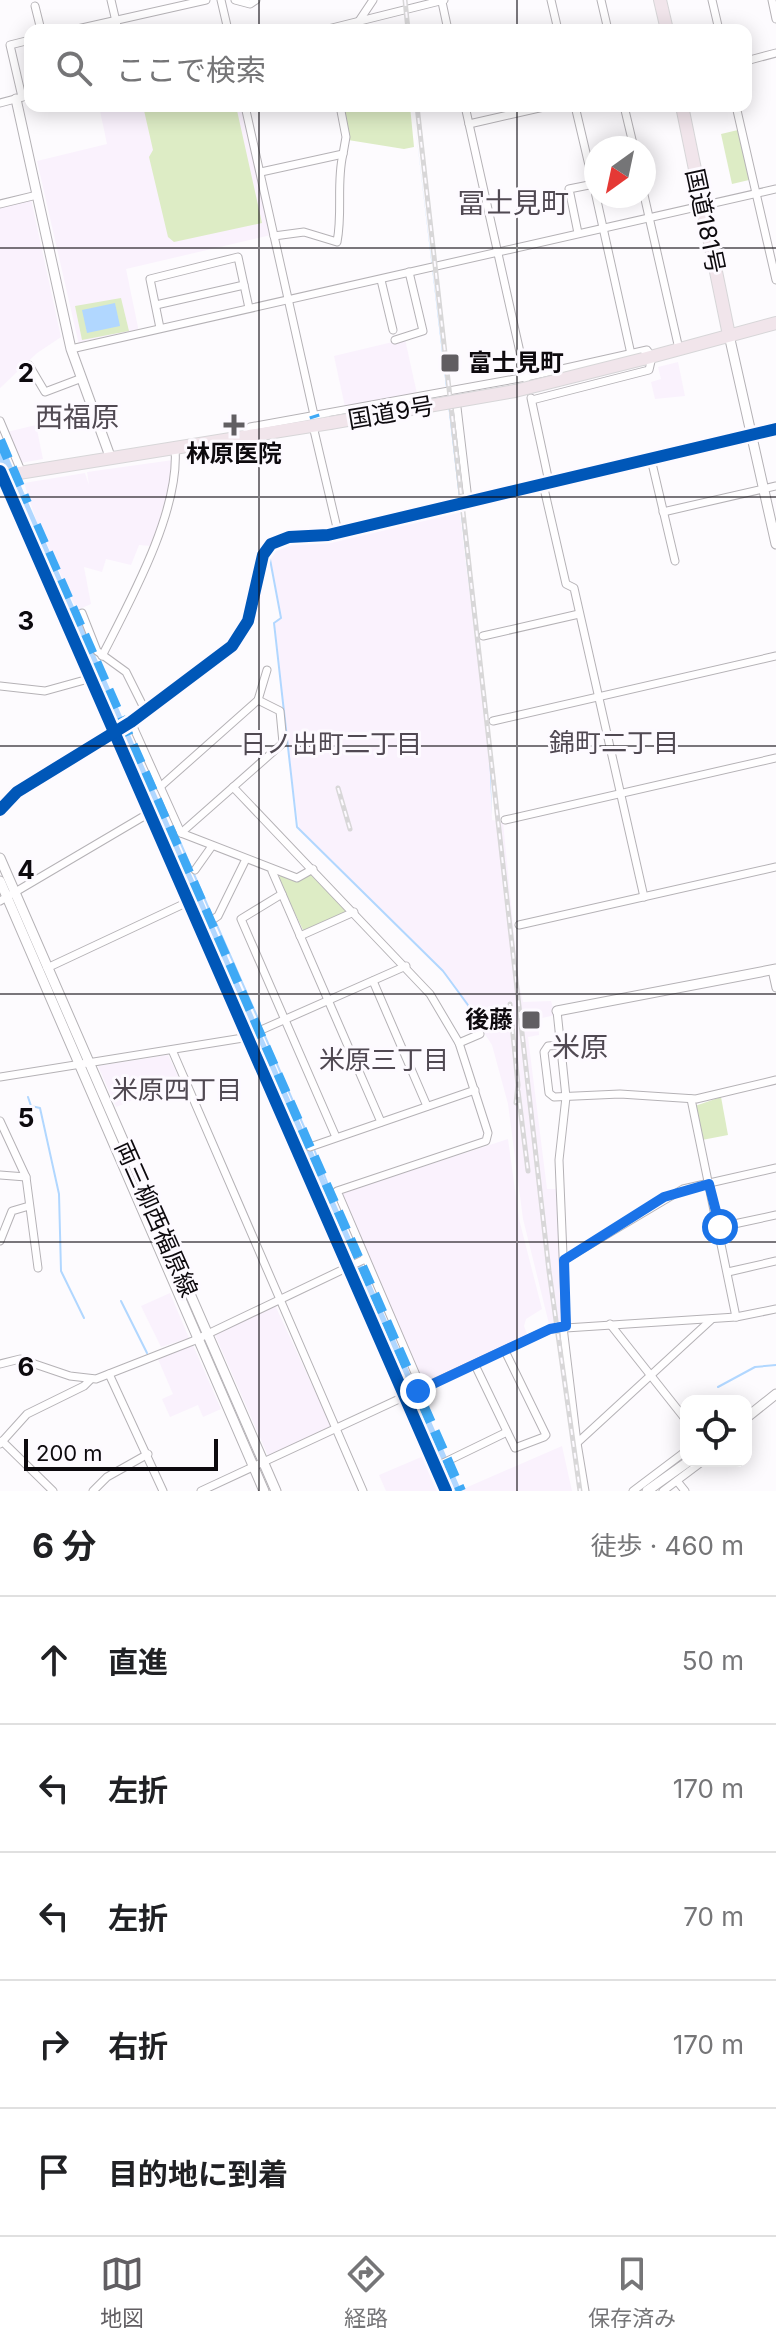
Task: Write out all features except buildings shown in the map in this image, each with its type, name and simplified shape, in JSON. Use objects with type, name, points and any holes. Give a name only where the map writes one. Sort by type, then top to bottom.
[{"type":"highway","points":[[660,0],[666,24]]},
{"type":"highway","name":"国道181号","points":[[683,112],[729,335]]},
{"type":"highway","name":"国道9号","points":[[8,474],[243,438],[314,420],[330,423],[515,391],[776,323]]},
{"type":"main road","points":[[25,112],[37,195],[71,349],[111,459]]},
{"type":"main road","points":[[729,335],[776,544]]},
{"type":"main road","name":"両三柳西福原線","points":[[0,858],[7,896],[47,968],[84,1064]]},
{"type":"main road","name":"両三柳西福原線","points":[[0,881],[84,1064],[258,1464],[276,1491]]},
{"type":"main road","points":[[557,1011],[774,969]]},
{"type":"main road","points":[[752,1413],[776,1394]]},
{"type":"main road","name":"両三柳西福原線","points":[[258,1464],[264,1491]]},
{"type":"main road","points":[[647,1491],[681,1467]]},
{"type":"street","points":[[111,0],[116,24]]},
{"type":"street","points":[[98,24],[206,0]]},
{"type":"street","points":[[222,0],[227,24]]},
{"type":"street","points":[[235,0],[250,4],[256,0]]},
{"type":"street","points":[[358,22],[373,0]]},
{"type":"street","points":[[551,0],[557,24]]},
{"type":"street","points":[[601,0],[607,24]]},
{"type":"street","points":[[712,0],[718,24]]},
{"type":"street","points":[[772,0],[776,19]]},
{"type":"street","points":[[354,24],[443,1],[447,24]]},
{"type":"street","points":[[35,6],[40,24]]},
{"type":"street","points":[[0,46],[24,42]]},
{"type":"street","points":[[0,103],[23,97],[10,45]]},
{"type":"street","points":[[752,59],[776,53]]},
{"type":"street","points":[[246,112],[338,532]]},
{"type":"street","points":[[274,236],[304,232],[337,242],[342,215],[339,174],[346,137],[341,112]]},
{"type":"street","points":[[466,112],[532,400],[566,584],[574,588],[644,897]]},
{"type":"street","points":[[469,124],[522,112]]},
{"type":"street","points":[[576,112],[584,147]]},
{"type":"street","points":[[625,112],[631,136]]},
{"type":"street","points":[[737,112],[776,280]]},
{"type":"street","points":[[261,172],[343,154]]},
{"type":"street","points":[[578,233],[569,189],[584,186]]},
{"type":"street","points":[[71,349],[776,189]]},
{"type":"street","points":[[0,204],[37,195]]},
{"type":"street","points":[[532,400],[649,370],[642,357],[599,208]]},
{"type":"street","points":[[647,208],[679,349]]},
{"type":"street","points":[[160,328],[150,279],[238,257],[249,308]]},
{"type":"street","points":[[395,340],[423,331],[409,272]]},
{"type":"street","points":[[381,280],[393,330]]},
{"type":"street","points":[[156,305],[244,285]]},
{"type":"street","points":[[314,420],[454,390],[642,357]]},
{"type":"street","points":[[29,365],[45,392],[82,378]]},
{"type":"street","points":[[454,390],[462,501]]},
{"type":"street","points":[[0,421],[8,474],[82,636],[92,678],[160,787],[181,833],[272,871],[299,878],[313,869]]},
{"type":"street","points":[[0,810],[17,792],[146,712],[237,641],[248,621],[261,563],[270,545],[283,538],[338,532],[776,429]]},
{"type":"street","points":[[102,656],[146,568],[174,482],[175,449]]},
{"type":"street","points":[[651,459],[675,561]]},
{"type":"street","points":[[663,512],[776,486]]},
{"type":"street","points":[[82,613],[82,636],[102,656],[126,672],[146,712]]},
{"type":"street","points":[[483,636],[579,614]]},
{"type":"street","points":[[493,721],[776,656]]},
{"type":"street","points":[[160,787],[258,700],[267,670]]},
{"type":"street","points":[[0,686],[45,691],[92,678]]},
{"type":"street","points":[[181,833],[283,742],[280,711],[258,700]]},
{"type":"street","points":[[122,727],[151,812],[253,1034],[348,1266],[413,1394]]},
{"type":"street","points":[[505,820],[776,758]]},
{"type":"street","points":[[233,787],[406,966],[437,1003],[459,1043],[475,1090],[489,1137],[486,1141],[337,1191],[446,1491]]},
{"type":"street","points":[[7,896],[151,812]]},
{"type":"street","points":[[195,870],[212,846]]},
{"type":"street","points":[[212,920],[218,916],[246,859]]},
{"type":"street","points":[[519,925],[776,867]]},
{"type":"street","points":[[272,871],[381,1122]]},
{"type":"street","points":[[282,894],[241,919],[336,1137]]},
{"type":"street","points":[[47,968],[190,901]]},
{"type":"street","points":[[300,936],[354,912]]},
{"type":"street","points":[[0,1077],[253,1034],[406,966]]},
{"type":"street","points":[[774,969],[776,988]]},
{"type":"street","points":[[373,981],[427,1106]]},
{"type":"street","points":[[557,1011],[566,1097],[559,1160],[565,1327],[585,1491]]},
{"type":"street","points":[[459,1043],[480,1034]]},
{"type":"street","points":[[560,1045],[548,1046],[544,1052],[550,1095],[620,1094],[691,1099],[776,1080]]},
{"type":"street","points":[[172,1050],[363,1491]]},
{"type":"street","points":[[310,1147],[475,1090]]},
{"type":"street","points":[[691,1099],[720,1227],[736,1317]]},
{"type":"street","points":[[0,1121],[26,1177],[38,1268]]},
{"type":"street","points":[[564,1260],[664,1197],[776,1168]]},
{"type":"street","points":[[0,1175],[26,1177]]},
{"type":"street","points":[[0,1241],[12,1211],[29,1206]]},
{"type":"street","points":[[720,1227],[776,1215]]},
{"type":"street","points":[[0,1364],[20,1359],[70,1376],[91,1379],[109,1374],[203,1336],[362,1260]]},
{"type":"street","points":[[728,1272],[776,1261]]},
{"type":"street","points":[[201,1491],[550,1329],[736,1317],[776,1309]]},
{"type":"street","points":[[577,1443],[712,1319]]},
{"type":"street","points":[[610,1324],[680,1412]]},
{"type":"street","points":[[475,1365],[516,1449],[546,1435],[505,1351]]},
{"type":"street","points":[[109,1374],[163,1491]]},
{"type":"street","points":[[53,1491],[1,1442],[27,1414],[84,1386],[91,1379]]},
{"type":"street","points":[[437,1466],[507,1432]]},
{"type":"street","points":[[93,1491],[107,1477],[148,1454]]},
{"type":"street","points":[[633,1491],[680,1456]]},
{"type":"street","points":[[663,1491],[695,1467]]},
{"type":"street","points":[[677,1481],[685,1491]]},
{"type":"shaded area","points":[[100,112],[243,112],[271,235],[126,269],[139,332],[79,345],[37,161],[107,144]]},
{"type":"shaded area","points":[[31,199],[61,337],[37,353],[0,388],[0,206]]},
{"type":"shaded area","points":[[405,339],[417,394],[345,407],[334,356]]},
{"type":"shaded area","points":[[678,362],[685,396],[655,399],[651,382],[661,379],[658,367]]},
{"type":"shaded area","points":[[36,425],[43,459],[21,463],[7,432]]},
{"type":"shaded area","points":[[173,460],[172,482],[151,546],[139,545],[131,565],[106,559],[102,572],[84,567],[91,604],[77,610],[36,520],[24,483],[85,473],[89,485],[87,472]]},
{"type":"shaded area","points":[[459,506],[490,763],[492,820],[503,822],[519,984],[523,1002],[551,1001],[555,1015],[538,1019],[539,1035],[528,1037],[547,1189],[558,1189],[563,1324],[549,1324],[523,1219],[508,1104],[492,1045],[443,970],[299,828],[292,779],[274,623],[282,618],[269,553],[280,542],[319,538]]},
{"type":"shaded area","points":[[168,1055],[184,1088],[154,1101],[150,1093],[116,1107],[98,1066]]},
{"type":"shaded area","points":[[508,1139],[519,1219],[542,1309],[526,1319],[524,1326],[527,1334],[518,1342],[424,1385],[340,1197],[342,1193]]},
{"type":"shaded area","points":[[170,1293],[189,1338],[161,1347],[141,1306]]},
{"type":"shaded area","points":[[275,1305],[331,1426],[268,1456],[215,1335]]},
{"type":"shaded area","points":[[193,1345],[221,1409],[203,1417],[198,1405],[170,1417],[162,1399],[173,1394],[158,1359]]},
{"type":"shaded area","points":[[562,1446],[572,1491],[463,1491],[463,1489]]},
{"type":"shaded area","points":[[426,1455],[443,1491],[386,1491],[379,1475]]},
{"type":"green space","points":[[144,112],[237,112],[262,223],[174,242],[168,237],[149,157],[153,150]]},
{"type":"green space","points":[[344,112],[411,112],[414,147],[404,149],[348,140]]},
{"type":"green space","points":[[738,130],[749,180],[732,184],[721,134]]},
{"type":"green space","points":[[121,298],[129,331],[82,340],[75,306]]},
{"type":"green space","points":[[310,874],[348,912],[304,932],[278,878],[281,875],[299,881]]},
{"type":"green space","points":[[721,1097],[728,1135],[702,1140],[695,1106]]},
{"type":"water","points":[[414,112],[490,754],[492,816],[489,754]]},
{"type":"water","points":[[115,303],[120,326],[87,333],[82,310]]},
{"type":"waterway","points":[[0,453],[455,1491]]},
{"type":"waterway","points":[[269,554],[281,618],[274,623],[297,827],[443,971],[468,1005],[482,1032]]},
{"type":"waterway","points":[[178,837],[212,916]]},
{"type":"waterway","points":[[216,923],[260,1023]]},
{"type":"waterway","points":[[264,1034],[311,1143]]},
{"type":"waterway","points":[[28,1097],[31,1106],[40,1108],[59,1194],[61,1271],[84,1318]]},
{"type":"waterway","points":[[314,1149],[332,1195]]},
{"type":"waterway","points":[[121,1301],[147,1353]]},
{"type":"waterway","points":[[718,1387],[755,1367],[776,1365]]},
{"type":"railway","points":[[405,0],[407,24]]},
{"type":"railway","points":[[418,112],[549,1271],[580,1491]]},
{"type":"railway","points":[[338,788],[350,829]]},
{"type":"railway","points":[[510,1004],[518,1085],[516,1103]]},
{"type":"railway","points":[[518,1091],[528,1171]]},
{"type":"marked path","points":[[0,440],[27,503]]},
{"type":"marked path","points":[[36,525],[461,1491]]},
{"type":"cycle path","points":[[0,810],[17,792],[131,722],[232,646],[248,621],[263,555],[271,544],[289,537],[328,535],[776,429]]},
{"type":"cycle path","points":[[0,471],[446,1491]]},
{"type":"place","name":"富士見町","points":[[450,363]]},
{"type":"place","name":"林原医院","points":[[234,425]]},
{"type":"place","name":"後藤","points":[[531,1020]]},
{"type":"district","name":"冨士見町","points":[[513,203]]},
{"type":"district","name":"西福原","points":[[77,417]]},
{"type":"district","name":"錦町二丁目","points":[[614,743]]},
{"type":"district","name":"日ノ出町二丁目","points":[[331,744]]},
{"type":"district","name":"米原","points":[[580,1047]]},
{"type":"district","name":"米原三丁目","points":[[384,1060]]},
{"type":"district","name":"米原四丁目","points":[[177,1090]]},
{"type":"route","points":[[418,1391],[550,1329],[566,1326],[564,1260],[664,1197],[683,1189],[709,1184],[720,1227]]}]
